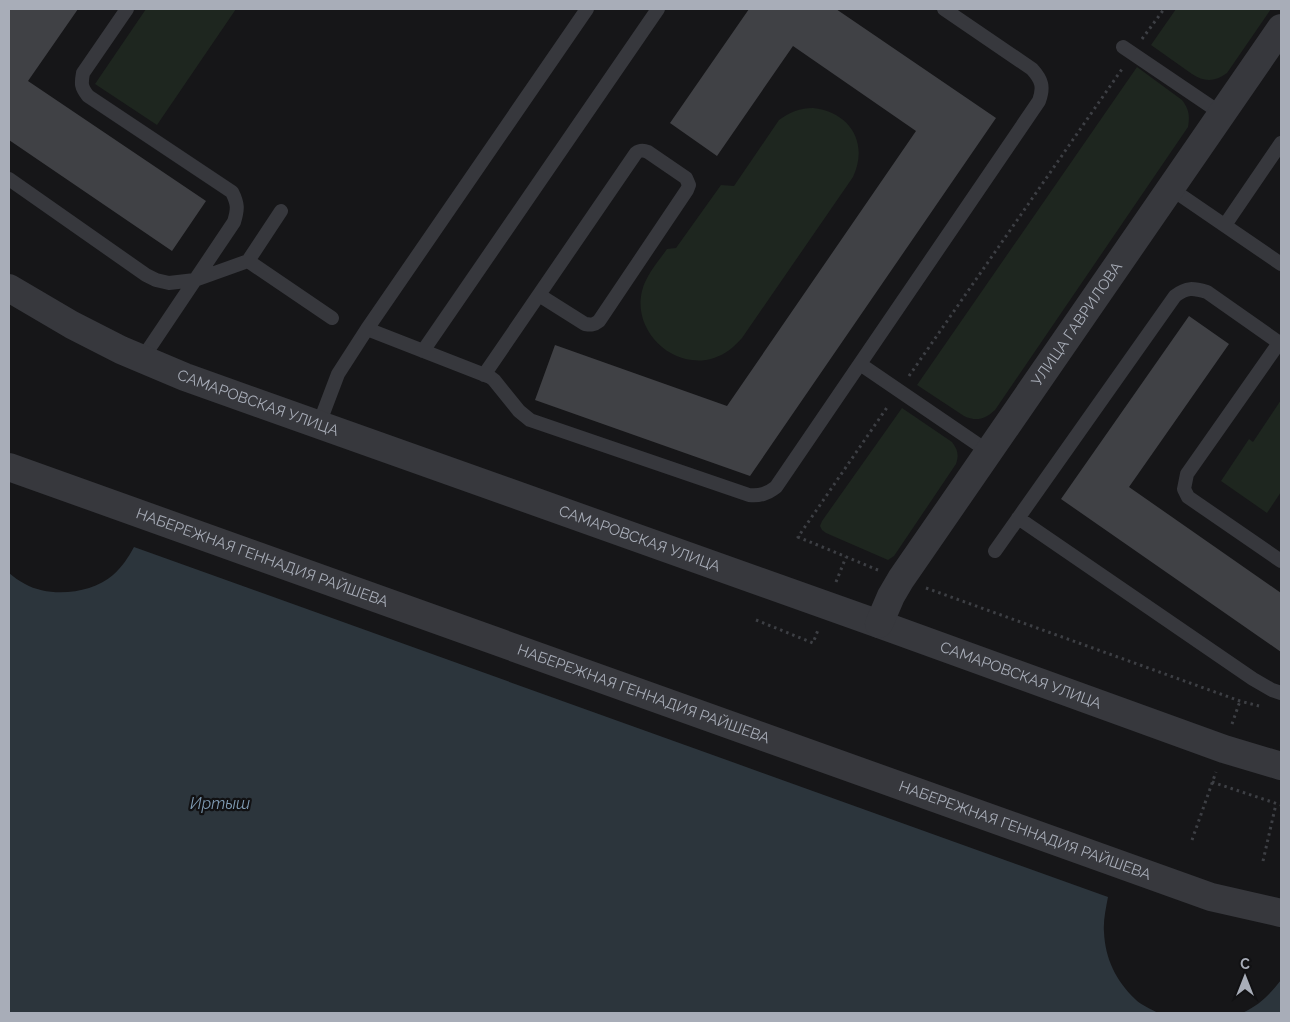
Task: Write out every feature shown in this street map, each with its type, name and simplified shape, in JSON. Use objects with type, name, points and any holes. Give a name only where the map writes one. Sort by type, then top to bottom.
[{"type":"street","name":"УЛИЦА ГАВРИЛОВА","points":[[879,624],[891,596],[901,579],[1281,28]]},
{"type":"street","name":"САМАРОВСКАЯ УЛИЦА","points":[[9,288],[72,325],[121,350],[185,377],[1224,749],[1281,766]]},
{"type":"street","name":"НАБЕРЕЖНАЯ ГЕННАДИЯ РАЙШЕВА","points":[[9,467],[1211,898],[1281,912]]},
{"type":"lane","points":[[127,9],[83,73],[82,88],[88,96],[232,192],[237,202],[234,222],[142,359]]},
{"type":"lane","points":[[318,424],[338,374],[367,329],[587,9]]},
{"type":"lane","points":[[423,352],[658,9]]},
{"type":"lane","points":[[367,329],[494,380],[519,411],[530,420],[749,494],[766,494],[776,487],[1039,102],[1042,94],[1042,85],[1039,77],[1032,70],[944,9]]},
{"type":"lane","points":[[1128,50],[1222,114]]},
{"type":"lane","points":[[1224,225],[1281,143]]},
{"type":"lane","points":[[484,375],[539,294],[636,153],[643,150],[648,152],[686,178],[689,185],[687,190],[599,321],[590,325],[584,324],[539,294]]},
{"type":"lane","points":[[9,179],[146,275],[169,283],[195,280],[248,261],[282,211]]},
{"type":"lane","points":[[1170,188],[1281,264]]},
{"type":"lane","points":[[248,261],[332,318]]},
{"type":"lane","points":[[995,551],[1175,296],[1183,290],[1195,289],[1207,292],[1280,344],[1187,474],[1184,489],[1188,497],[1281,562]]},
{"type":"lane","points":[[860,364],[989,452]]},
{"type":"lane","points":[[1018,518],[1253,679],[1281,693]]},
{"type":"path","points":[[1164,9],[1128,50],[798,537],[901,579],[1240,701],[1265,708]]},
{"type":"path","points":[[1192,840],[1212,782],[1281,805]]},
{"type":"path","points":[[1263,861],[1276,804]]},
{"type":"shaded area","points":[[146,9],[236,9],[157,125],[95,84]]},
{"type":"shaded area","points":[[1176,9],[1271,9],[1227,73],[1218,78],[1205,80],[1192,74],[1151,45]]},
{"type":"shaded area","points":[[1137,67],[1182,100],[1188,113],[1188,127],[995,410],[981,419],[964,416],[917,385]]},
{"type":"shaded area","points":[[813,108],[837,116],[853,131],[859,152],[853,177],[736,344],[714,358],[699,361],[684,359],[671,353],[659,345],[643,321],[642,291],[649,274],[667,249],[676,248],[721,185],[734,186],[779,120],[795,111]]},
{"type":"shaded area","points":[[1281,400],[1281,492],[1267,513],[1221,481],[1249,439],[1253,442]]},
{"type":"shaded area","points":[[902,408],[952,442],[957,450],[957,458],[956,464],[894,556],[888,560],[826,533],[820,526]]},
{"type":"water","name":"Иртыш","points":[[134,547],[1108,897],[1104,932],[1109,960],[1117,977],[1128,992],[1143,1005],[1158,1013],[9,1013],[9,573],[25,584],[46,591],[70,592],[82,590],[113,575],[125,562]]},
{"type":"water","points":[[1281,980],[1281,1013],[1242,1013],[1264,999]]},
{"type":"building","points":[[9,9],[78,9],[28,81],[206,201],[172,251],[9,140]]},
{"type":"building","points":[[749,9],[836,9],[996,118],[750,476],[535,400],[555,345],[727,406],[916,131],[793,46],[717,156],[670,123]]},
{"type":"building","points":[[1189,316],[1229,344],[1129,487],[1281,593],[1281,652],[1061,499]]}]
